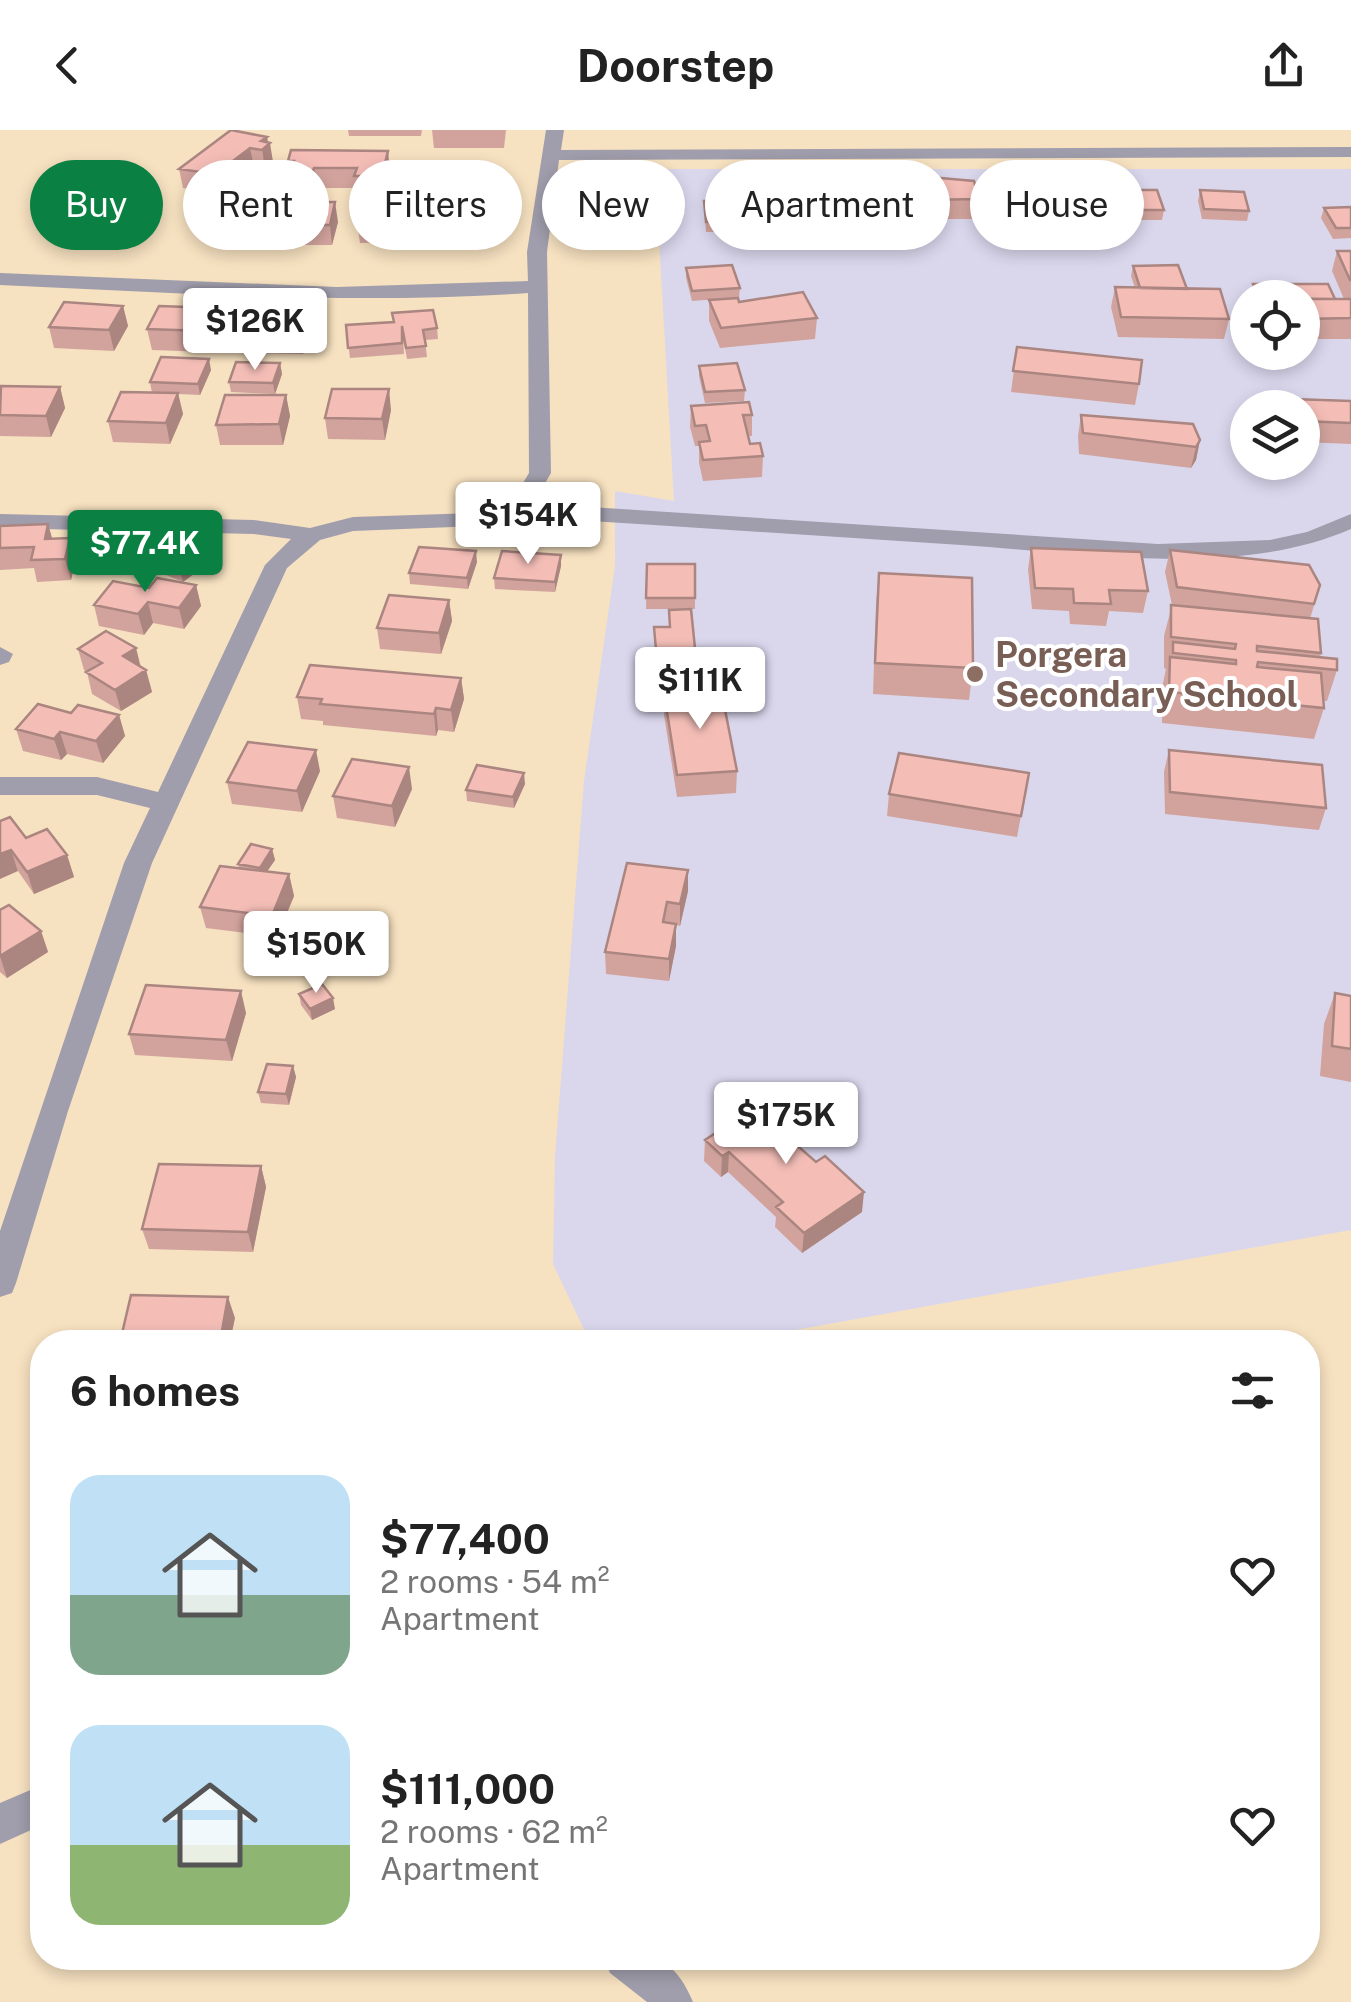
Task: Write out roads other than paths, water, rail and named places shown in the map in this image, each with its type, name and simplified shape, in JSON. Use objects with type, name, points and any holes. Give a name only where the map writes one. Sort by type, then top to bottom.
[{"type":"street","points":[[0,1283],[53,1111],[138,864],[276,565],[300,540],[312,535],[360,522],[447,522],[495,517],[522,503],[533,492],[540,472],[537,252],[555,142],[1351,152]]},
{"type":"street","points":[[0,279],[346,294],[538,286]]},
{"type":"street","points":[[522,503],[575,512],[1158,552],[1270,547],[1314,537],[1351,521]]},
{"type":"street","points":[[0,521],[254,527],[312,535]]},
{"type":"street","points":[[0,786],[97,786],[167,802]]},
{"type":"street","points":[[0,1824],[30,1810]]},
{"type":"street","points":[[641,1970],[662,1985],[672,2002]]},
{"type":"place","name":"Porgera Secondary School","points":[[975,674]]}]
